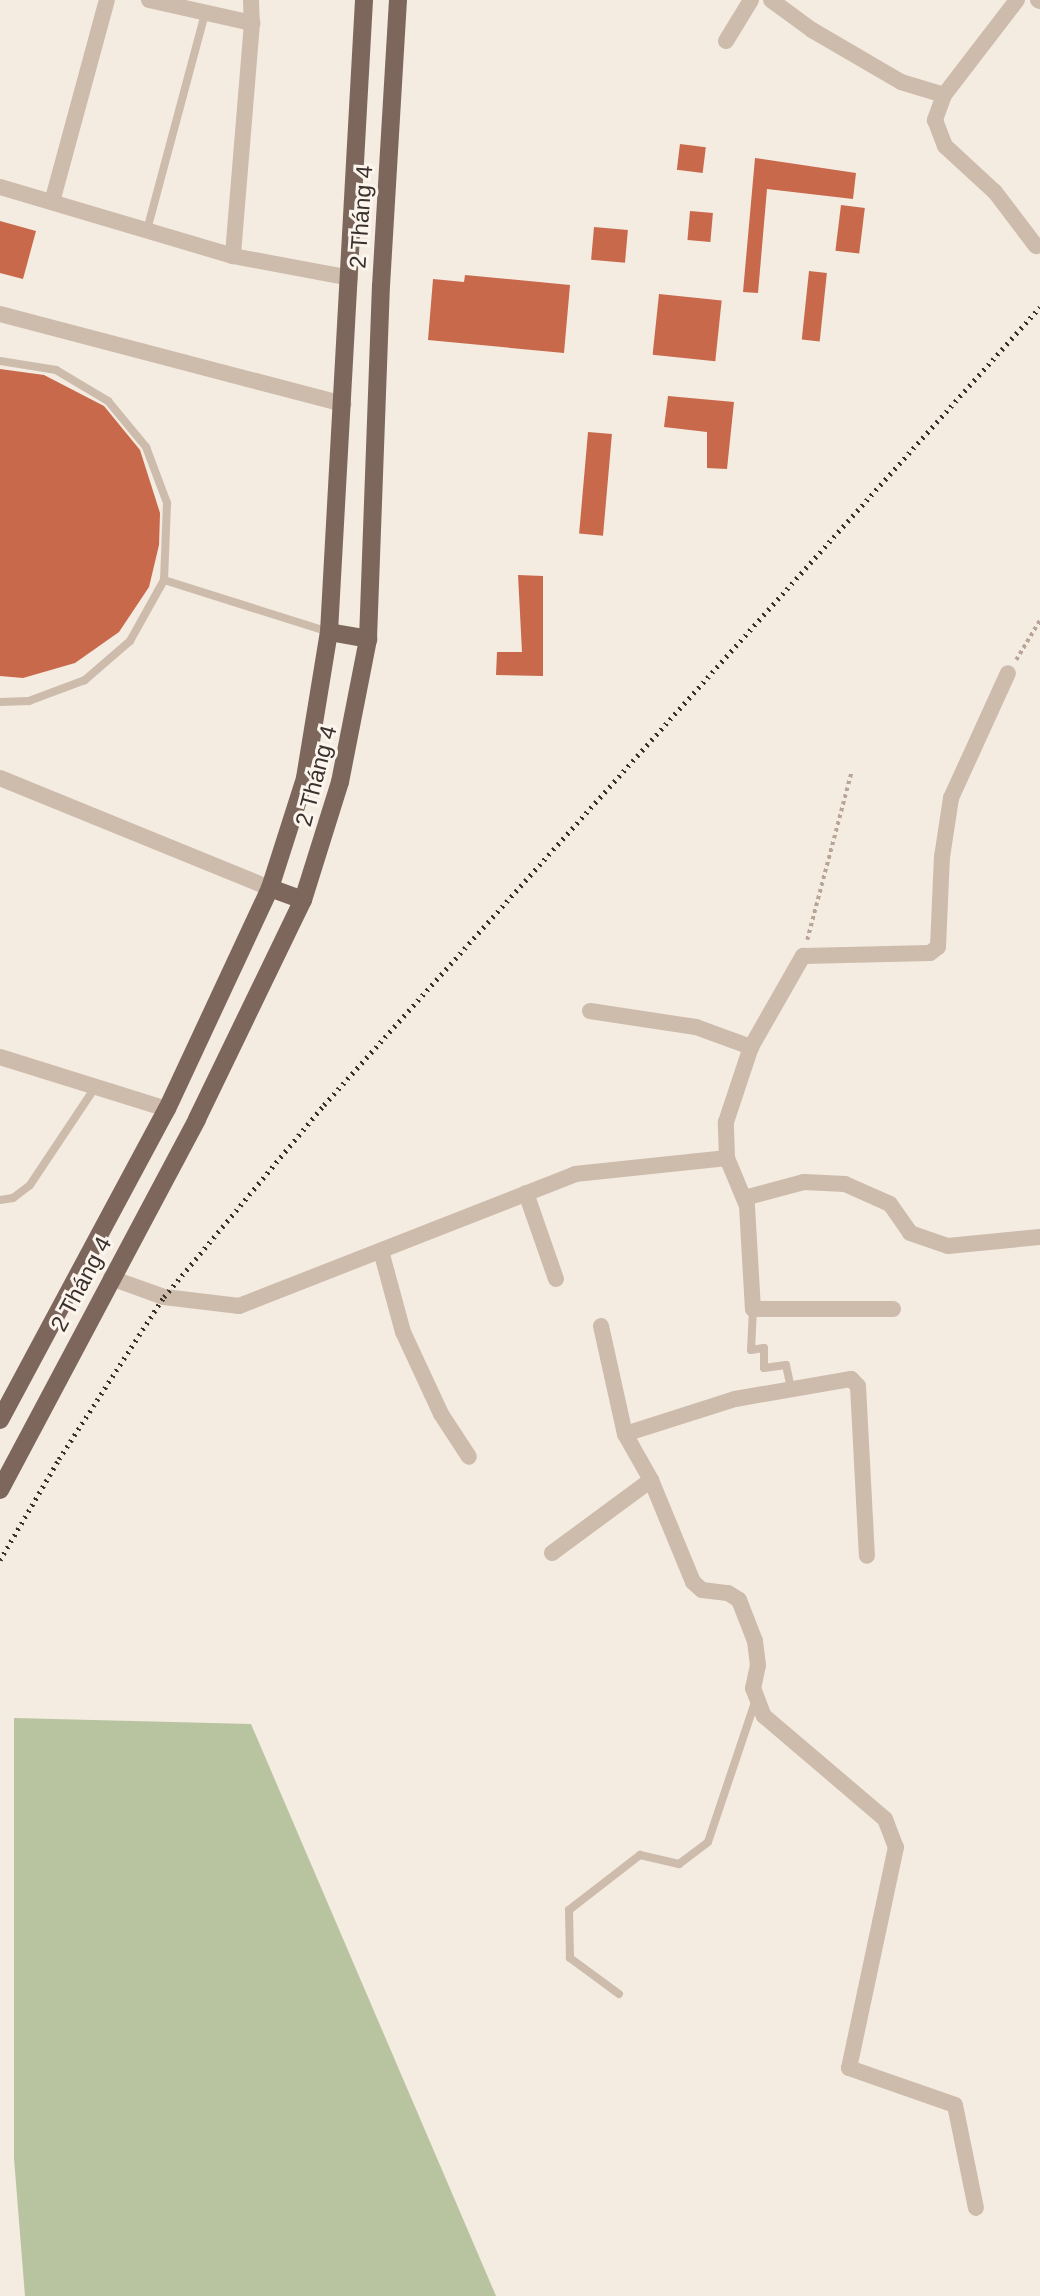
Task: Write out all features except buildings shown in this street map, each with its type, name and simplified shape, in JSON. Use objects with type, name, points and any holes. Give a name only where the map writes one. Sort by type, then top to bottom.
[{"type":"main road","name":"2 Tháng 4","points":[[0,1420],[167,1109],[271,888],[313,744],[329,632],[344,404],[364,0]]},
{"type":"main road","name":"2 Tháng 4","points":[[0,1490],[197,1119],[303,900],[351,742],[368,639],[381,286],[398,0]]},
{"type":"main road","points":[[329,632],[368,639]]},
{"type":"main road","points":[[271,888],[303,900]]},
{"type":"main road","points":[[167,1109],[197,1119]]},
{"type":"street","points":[[52,202],[107,0]]},
{"type":"street","points":[[149,0],[252,23]]},
{"type":"street","points":[[233,256],[252,23],[251,0]]},
{"type":"street","points":[[726,41],[751,0]]},
{"type":"street","points":[[771,0],[812,30],[901,82],[944,95]]},
{"type":"street","points":[[1017,0],[944,95],[935,120],[945,146],[995,192],[1036,246]]},
{"type":"street","points":[[0,187],[233,256],[350,278]]},
{"type":"street","points":[[0,314],[344,404]]},
{"type":"street","points":[[893,1309],[754,1309],[751,1233],[744,1198],[727,1158],[726,1122],[751,1047],[803,956],[930,953],[939,947],[942,857],[951,798],[1008,673]]},
{"type":"street","points":[[0,778],[271,888]]},
{"type":"street","points":[[590,1011],[696,1027],[751,1047]]},
{"type":"street","points":[[0,1057],[167,1109]]},
{"type":"street","points":[[111,1278],[164,1297],[239,1306],[575,1174],[727,1158]]},
{"type":"street","points":[[744,1198],[804,1182],[845,1184],[890,1204],[911,1233],[948,1246],[1040,1237]]},
{"type":"street","points":[[526,1193],[556,1279]]},
{"type":"street","points":[[381,1251],[403,1332],[441,1414],[469,1457]]},
{"type":"street","points":[[601,1326],[625,1434],[651,1480],[693,1582],[702,1590],[728,1593],[739,1601],[758,1651],[756,1699],[779,1732],[886,1819],[896,1847],[849,2068],[955,2105],[975,2208]]},
{"type":"street","points":[[625,1434],[735,1399],[851,1379],[858,1386],[867,1556]]},
{"type":"street","points":[[552,1553],[651,1480]]},
{"type":"lane","points":[[148,230],[205,13]]},
{"type":"lane","points":[[0,361],[56,370],[98,394],[146,447],[167,503],[164,580],[130,641],[85,680],[29,701],[0,702]]},
{"type":"lane","points":[[164,580],[329,632]]},
{"type":"lane","points":[[0,1200],[13,1198],[30,1185],[96,1086]]},
{"type":"lane","points":[[754,1309],[751,1350],[764,1348],[764,1368],[786,1365],[791,1389]]},
{"type":"lane","points":[[619,1994],[570,1958],[569,1910],[640,1855],[679,1864],[708,1842],[756,1699]]},
{"type":"path","points":[[1008,673],[1040,620]]},
{"type":"path","points":[[803,956],[851,773]]},
{"type":"green space","points":[[14,1718],[251,1724],[496,2296],[25,2296],[14,2158]]},
{"type":"railway","points":[[0,1560],[59,1459],[164,1297],[324,1105],[1040,307]]}]
